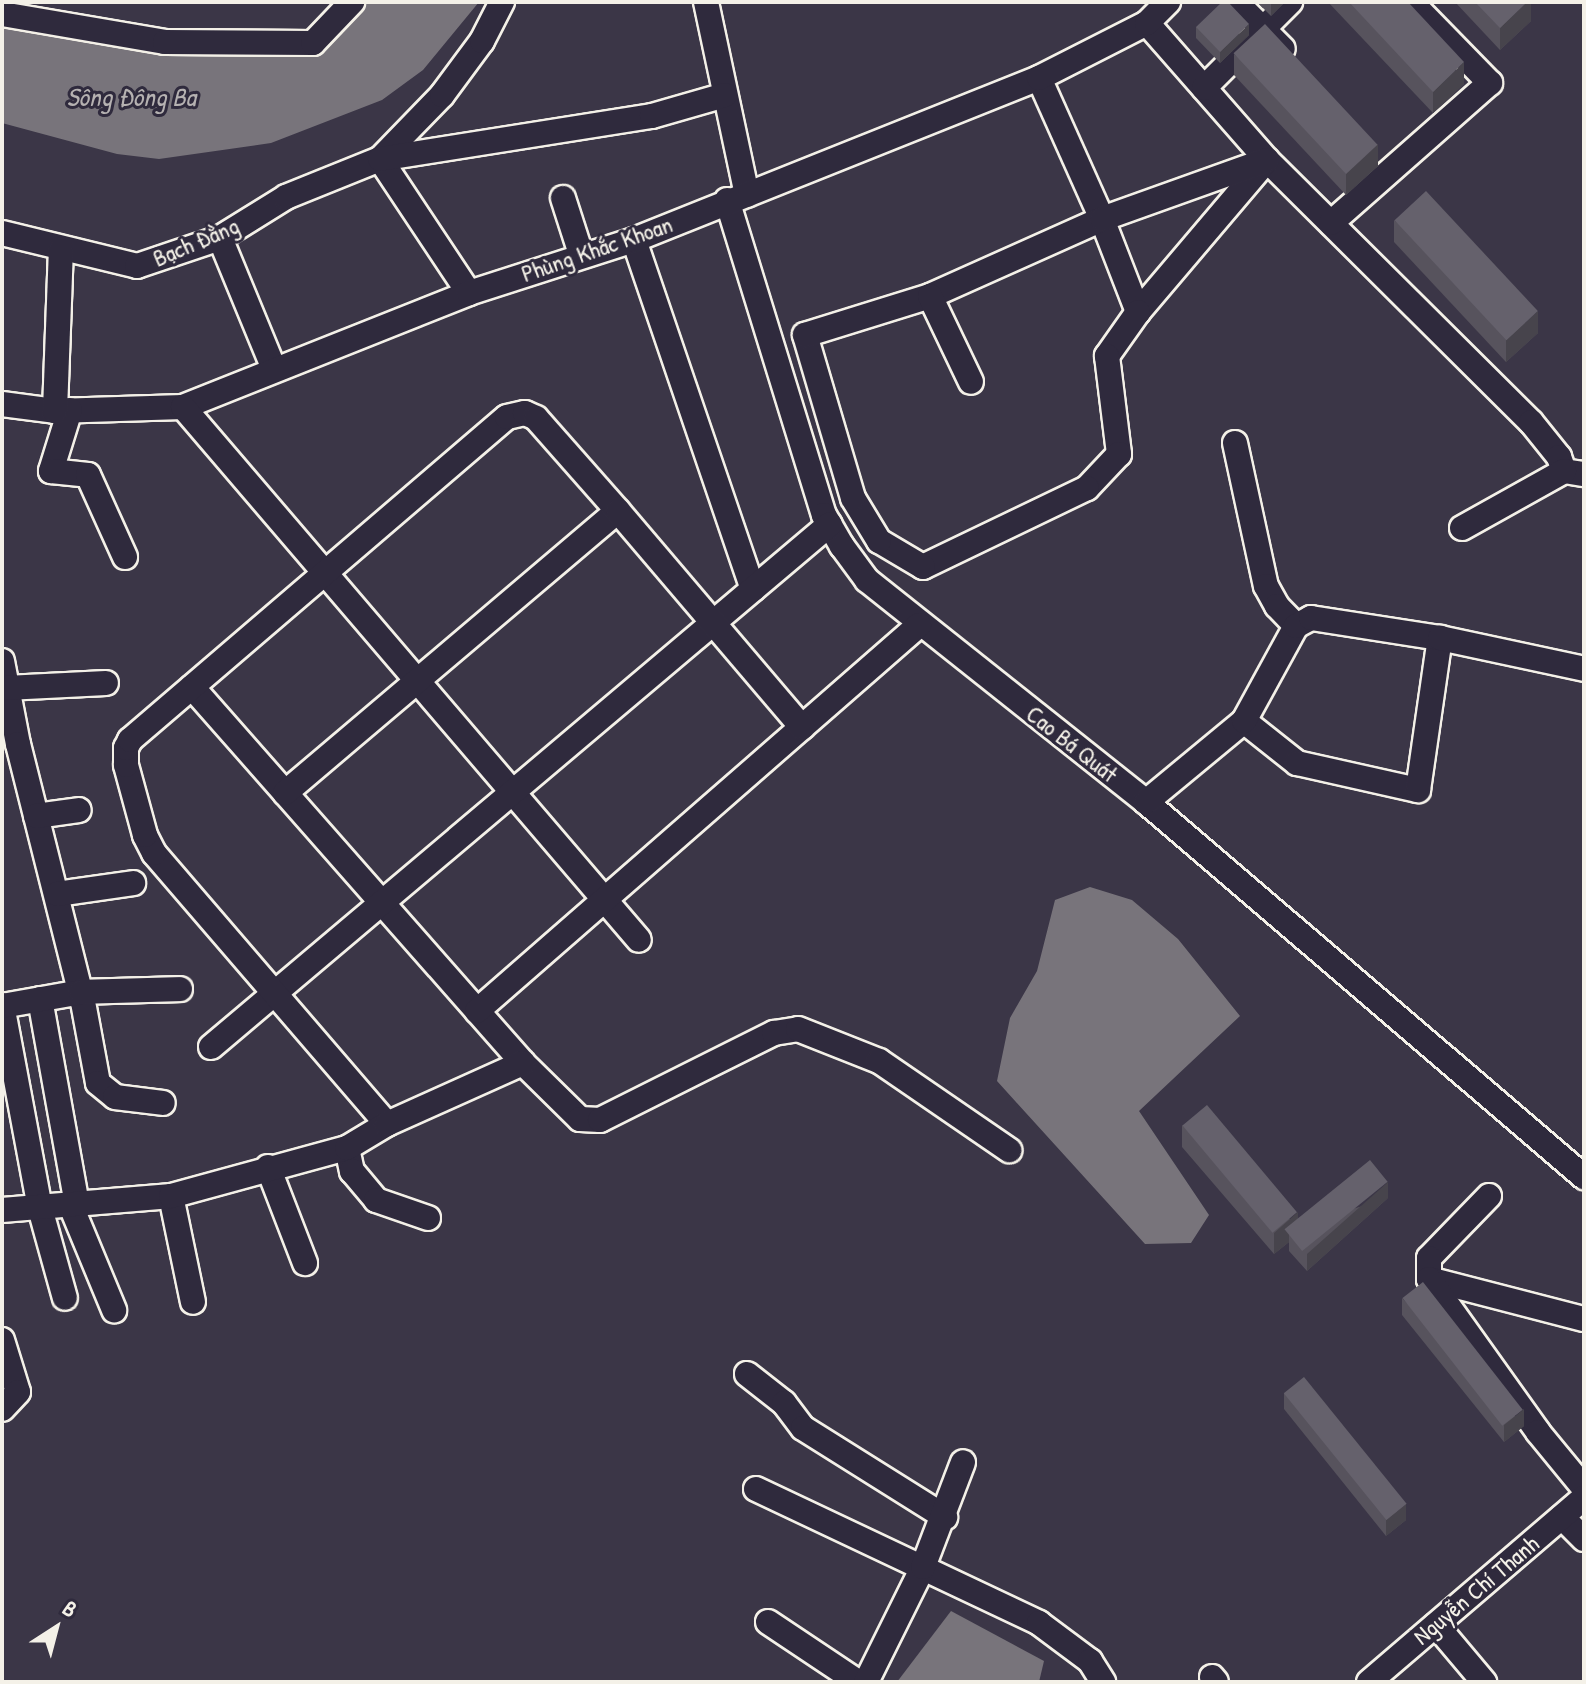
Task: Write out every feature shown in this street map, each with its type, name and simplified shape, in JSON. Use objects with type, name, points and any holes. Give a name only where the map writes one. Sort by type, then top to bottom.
[{"type":"street","points":[[2,14],[165,42],[313,43],[352,2]]},
{"type":"street","points":[[380,159],[442,95],[482,41],[502,2]]},
{"type":"street","name":"Cao Bá Quát","points":[[706,2],[725,95],[737,198],[830,524],[867,580],[919,625],[1146,802],[1584,1177]]},
{"type":"street","name":"Phùng Khắc Khoan","points":[[2,404],[63,410],[183,407],[469,293],[581,254],[634,240],[1039,78],[1147,23],[1168,2]]},
{"type":"street","points":[[1236,2],[1296,63]]},
{"type":"street","points":[[1204,88],[1290,2]]},
{"type":"street","points":[[1331,223],[1391,159],[1490,83],[1411,2]]},
{"type":"street","points":[[1147,23],[1267,160],[1531,422],[1574,472],[1462,528]]},
{"type":"street","points":[[1039,78],[1102,219],[1138,312]]},
{"type":"street","points":[[380,159],[652,116],[725,95]]},
{"type":"street","points":[[380,159],[469,293]]},
{"type":"street","name":"Bạch Đằng","points":[[2,233],[137,266],[220,238],[286,197],[380,159]]},
{"type":"street","points":[[1267,160],[1138,312],[1107,356],[1119,454],[1087,488],[923,567],[879,541],[853,498],[805,335],[930,296],[1102,219],[1267,160]]},
{"type":"street","points":[[563,198],[581,254]]},
{"type":"street","points":[[220,238],[274,369]]},
{"type":"street","points":[[634,240],[753,589]]},
{"type":"street","points":[[61,249],[63,410],[51,471],[88,475],[125,557]]},
{"type":"street","points":[[930,296],[971,382]]},
{"type":"street","points":[[183,407],[639,940]]},
{"type":"street","points":[[387,1124],[154,853],[141,821],[126,765],[126,748],[130,740],[514,414],[536,418],[802,727]]},
{"type":"street","points":[[1235,443],[1266,586],[1277,606],[1296,626]]},
{"type":"street","points":[[285,793],[618,511]]},
{"type":"street","points":[[211,1047],[830,524]]},
{"type":"street","points":[[1146,802],[1244,721],[1296,626],[1320,618],[1440,638],[1584,669]]},
{"type":"street","points":[[477,1011],[919,625]]},
{"type":"street","points":[[1244,721],[1297,763],[1418,790],[1440,638]]},
{"type":"street","points":[[106,683],[3,671],[10,746],[36,816],[57,894],[100,1089],[115,1097],[163,1103]]},
{"type":"street","points":[[192,687],[523,1063],[573,1115],[592,1122],[774,1033],[798,1029],[879,1061],[1009,1150]]},
{"type":"street","points":[[36,816],[79,810]]},
{"type":"street","points":[[57,894],[133,883]]},
{"type":"street","points":[[65,1298],[40,1208],[2,1005],[81,992],[180,989]]},
{"type":"street","points":[[40,999],[74,1205],[114,1310]]},
{"type":"street","points":[[2,1210],[171,1196],[268,1167],[347,1148],[387,1124],[523,1063]]},
{"type":"street","points":[[347,1148],[352,1171],[376,1200],[428,1218]]},
{"type":"street","points":[[268,1167],[305,1263]]},
{"type":"street","points":[[171,1196],[193,1302]]},
{"type":"street","points":[[1489,1196],[1429,1258],[1429,1279],[1538,1432],[1584,1488]]},
{"type":"street","points":[[1429,1279],[1584,1319]]},
{"type":"street","points":[[2,1340],[18,1392],[2,1409]]},
{"type":"street","points":[[747,1374],[784,1403],[803,1428],[945,1517]]},
{"type":"street","points":[[866,1682],[923,1567],[945,1517],[963,1462]]},
{"type":"street","points":[[756,1489],[1039,1623],[1090,1661],[1103,1682]]},
{"type":"street","name":"Nguyễn Chí Thanh","points":[[1369,1682],[1584,1498]]},
{"type":"street","points":[[1562,1517],[1584,1539]]},
{"type":"street","points":[[768,1622],[858,1682]]},
{"type":"street","points":[[1436,1625],[1484,1682]]},
{"type":"water","name":"Sông Đông Ba","points":[[365,2],[479,2],[423,70],[382,100],[271,143],[159,159],[117,154],[2,123],[2,15],[266,50],[331,26]]},
{"type":"water","points":[[1090,887],[1132,900],[1178,939],[1240,1016],[1139,1111],[1209,1215],[1191,1243],[1145,1244],[997,1081],[1010,1018],[1037,971],[1055,900]]},
{"type":"water","points":[[951,1611],[1044,1661],[1039,1682],[897,1682]]},
{"type":"building","points":[[1222,2],[1228,2],[1249,24],[1220,52],[1196,27]]},
{"type":"building","points":[[1349,2],[1408,2],[1464,62],[1433,92]]},
{"type":"building","points":[[1475,2],[1527,2],[1500,28]]},
{"type":"building","points":[[1265,24],[1378,145],[1346,174],[1234,53]]},
{"type":"building","points":[[1426,191],[1538,311],[1506,340],[1395,220]]},
{"type":"building","points":[[1207,1105],[1297,1212],[1272,1233],[1182,1126]]},
{"type":"building","points":[[1370,1160],[1388,1182],[1302,1251],[1285,1229]]},
{"type":"building","points":[[1423,1282],[1523,1410],[1502,1426],[1403,1298]]},
{"type":"building","points":[[1304,1377],[1407,1504],[1386,1520],[1284,1393]]}]
